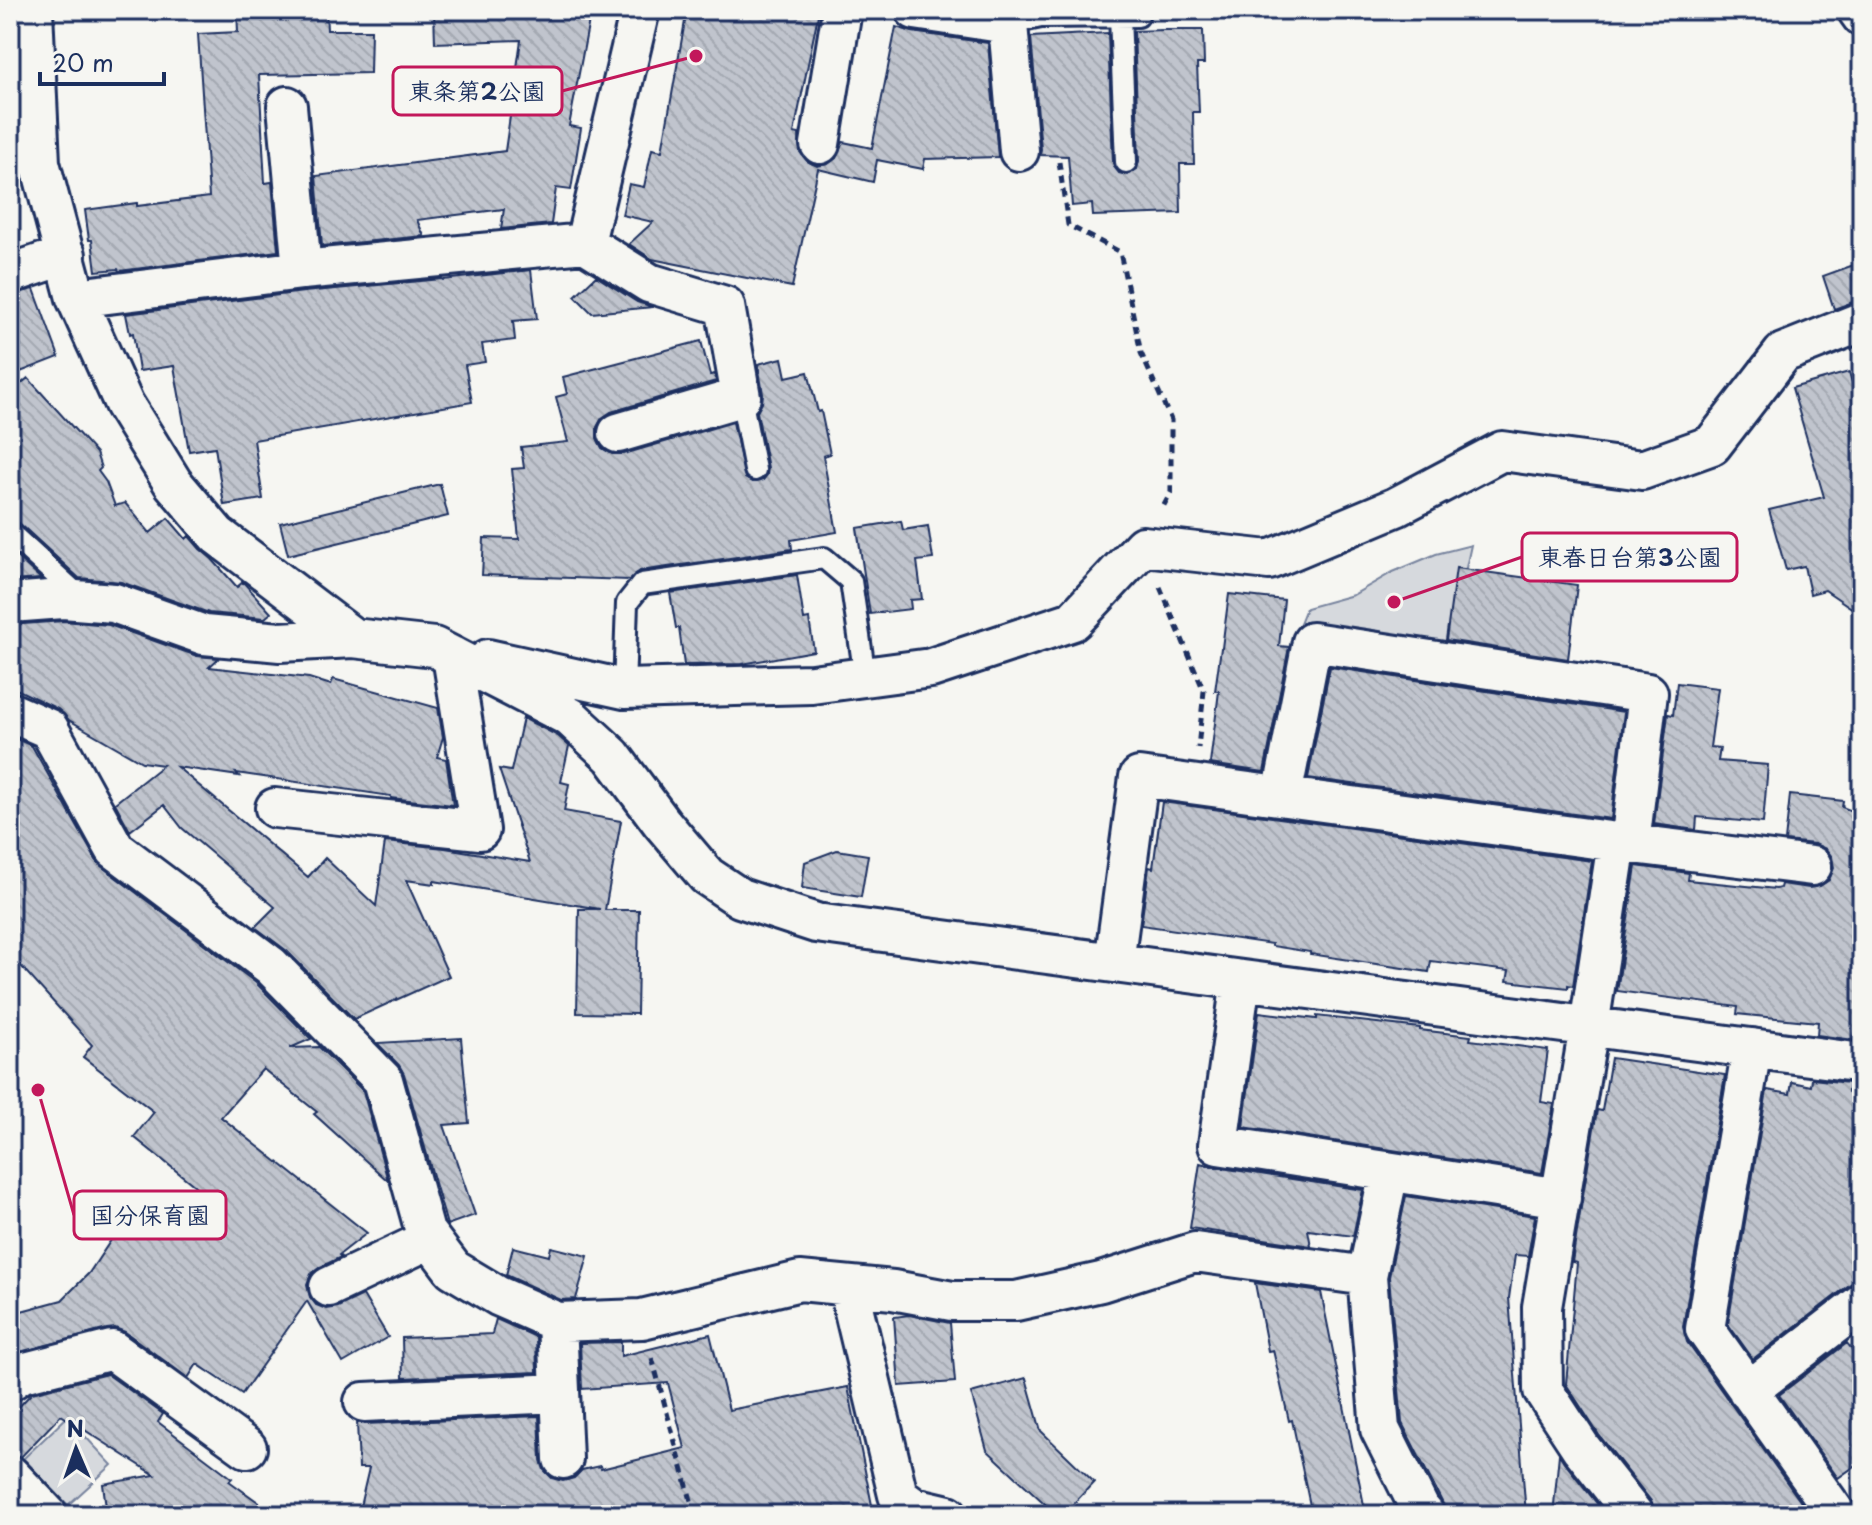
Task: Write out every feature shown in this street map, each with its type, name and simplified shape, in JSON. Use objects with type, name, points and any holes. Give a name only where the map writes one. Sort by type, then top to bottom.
[{"type":"street","points":[[33,10],[40,163],[76,298],[124,404],[173,483],[217,535],[353,638]]},
{"type":"street","points":[[585,243],[640,10]]},
{"type":"street","points":[[820,144],[842,10]]},
{"type":"street","points":[[915,10],[1008,24],[1019,151]]},
{"type":"street","points":[[1857,10],[1862,17]]},
{"type":"street","points":[[287,106],[302,270]]},
{"type":"street","points":[[76,298],[302,270],[585,243],[649,283],[725,306],[741,397],[618,433]]},
{"type":"street","points":[[10,274],[66,255]]},
{"type":"street","points":[[10,603],[63,599],[114,603],[204,635],[280,642],[353,638],[443,652],[624,689],[812,684],[931,668],[1073,621],[1143,546],[1269,560],[1396,507],[1502,451],[1642,470],[1712,445],[1783,353],[1862,323]]},
{"type":"street","points":[[1282,796],[1312,642],[1648,693],[1542,1307],[1543,1390],[1581,1448],[1634,1515]]},
{"type":"street","points":[[275,808],[480,830],[443,652]]},
{"type":"street","points":[[443,652],[570,717],[612,756],[707,876],[740,898],[816,923],[1862,1063]]},
{"type":"street","points":[[10,712],[49,729],[115,849],[271,966],[383,1080],[425,1232],[453,1269],[498,1296],[557,1322],[642,1319],[800,1281],[893,1290],[952,1301],[1016,1301],[1101,1282],[1195,1252],[1367,1276]]},
{"type":"street","points":[[1114,963],[1139,777],[1812,866]]},
{"type":"street","points":[[1241,980],[1218,1145],[1561,1198]]},
{"type":"street","points":[[1752,1048],[1705,1329],[1837,1515]]},
{"type":"street","points":[[1389,1172],[1367,1276],[1380,1429],[1425,1515]]},
{"type":"street","points":[[329,1287],[430,1239]]},
{"type":"street","points":[[848,1286],[898,1495],[914,1507],[948,1515]]},
{"type":"street","points":[[1748,1391],[1862,1303]]},
{"type":"street","points":[[557,1322],[563,1459]]},
{"type":"street","points":[[10,1381],[22,1373],[112,1350],[247,1448]]},
{"type":"street","points":[[364,1402],[560,1393]]},
{"type":"street","points":[[10,1475],[48,1515]]},
{"type":"lane","points":[[1008,24],[1041,17],[1129,13],[1126,162]]},
{"type":"lane","points":[[741,397],[755,470]]},
{"type":"lane","points":[[10,533],[84,601]]},
{"type":"lane","points":[[624,689],[627,603],[642,584],[824,558],[851,581],[865,677]]},
{"type":"path","points":[[1058,155],[1068,225],[1120,252],[1141,353],[1171,420],[1171,492],[1143,546],[1204,691],[1194,784]]},
{"type":"path","points":[[642,1319],[695,1515]]},
{"type":"shaded area","points":[[1471,545],[1448,650],[1300,623],[1306,608],[1353,595],[1393,572],[1436,554]]},
{"type":"shaded area","points":[[67,1417],[112,1465],[68,1505],[23,1459]]},
{"type":"building","points":[[237,10],[326,10],[327,30],[371,30],[370,73],[259,75],[265,183],[272,182],[278,251],[119,271],[96,271],[85,210],[209,197],[198,34],[238,32]]},
{"type":"building","points":[[434,10],[591,10],[569,126],[581,128],[571,190],[556,188],[551,224],[501,229],[504,209],[417,220],[424,236],[322,246],[316,176],[505,151],[521,40],[435,43]]},
{"type":"building","points":[[687,10],[819,10],[794,133],[799,134],[800,152],[807,161],[817,166],[828,164],[836,158],[843,142],[872,148],[896,27],[988,43],[998,157],[925,159],[923,169],[877,160],[873,182],[818,169],[792,287],[652,259],[629,244],[653,222],[622,215],[629,184],[644,187],[652,149],[662,151]]},
{"type":"building","points":[[1203,30],[1204,64],[1197,64],[1199,112],[1193,112],[1194,164],[1180,164],[1181,213],[1093,216],[1092,204],[1072,206],[1068,156],[1040,155],[1031,37],[1108,33],[1113,163],[1119,173],[1127,175],[1137,169],[1139,161],[1134,31]]},
{"type":"building","points":[[1862,262],[1862,300],[1834,309],[1823,276]]},
{"type":"building","points":[[531,270],[537,319],[513,321],[515,340],[482,344],[485,362],[465,365],[472,402],[254,440],[263,499],[224,505],[215,447],[189,451],[174,366],[139,371],[133,333],[130,334],[126,314],[304,292]]},
{"type":"building","points":[[596,276],[637,302],[653,307],[592,313],[575,296]]},
{"type":"building","points":[[34,289],[59,357],[10,376],[10,295]]},
{"type":"building","points":[[701,341],[710,375],[715,374],[716,381],[611,412],[602,418],[597,427],[597,438],[602,448],[612,454],[624,454],[733,422],[745,478],[752,482],[763,480],[768,468],[757,412],[763,394],[758,364],[782,358],[786,377],[808,372],[818,412],[821,411],[830,454],[823,456],[837,532],[791,540],[792,549],[640,571],[629,580],[482,575],[484,538],[519,539],[512,469],[524,468],[521,447],[568,442],[556,397],[567,394],[563,377]]},
{"type":"building","points":[[1849,372],[1862,418],[1862,615],[1825,590],[1810,594],[1804,566],[1786,570],[1769,510],[1824,497],[1792,388]]},
{"type":"building","points":[[28,378],[96,453],[101,468],[98,471],[115,506],[125,503],[150,533],[168,518],[237,587],[243,582],[271,613],[265,618],[209,613],[121,582],[79,578],[19,523],[10,520],[10,393]]},
{"type":"building","points":[[440,484],[448,516],[288,555],[280,523]]},
{"type":"building","points":[[901,521],[903,530],[928,526],[933,559],[917,561],[922,599],[910,600],[911,609],[870,614],[857,528]]},
{"type":"building","points":[[10,551],[41,579],[10,581]]},
{"type":"building","points":[[1456,568],[1577,585],[1568,659],[1446,640]]},
{"type":"building","points":[[797,575],[804,620],[809,619],[814,651],[742,664],[684,665],[670,593]]},
{"type":"building","points":[[1229,594],[1284,600],[1279,646],[1289,647],[1264,772],[1210,764],[1219,691],[1215,691]]},
{"type":"building","points":[[63,621],[109,625],[197,656],[219,658],[209,667],[309,678],[331,685],[333,679],[438,708],[443,737],[437,757],[446,759],[453,805],[177,767],[308,877],[325,858],[376,906],[385,842],[530,862],[499,769],[511,771],[523,718],[558,736],[569,746],[561,782],[569,784],[564,811],[621,821],[605,910],[639,910],[637,1014],[577,1013],[579,909],[600,909],[434,881],[434,884],[406,880],[449,976],[354,1019],[287,951],[255,927],[275,907],[182,828],[164,805],[130,831],[115,803],[163,765],[142,762],[69,720],[58,709],[10,686],[10,625]]},
{"type":"building","points":[[1330,667],[1624,712],[1611,819],[1308,778]]},
{"type":"building","points":[[1677,683],[1718,688],[1710,747],[1720,748],[1718,761],[1768,765],[1763,823],[1697,817],[1696,830],[1654,824],[1668,714],[1673,715]]},
{"type":"building","points":[[10,736],[32,746],[101,866],[256,983],[311,1039],[290,1048],[319,1047],[363,1091],[388,1181],[314,1114],[317,1112],[263,1069],[221,1117],[367,1233],[339,1255],[341,1257],[311,1274],[307,1284],[316,1305],[326,1309],[363,1295],[388,1337],[343,1363],[307,1301],[242,1394],[197,1364],[188,1378],[115,1328],[10,1355],[10,1314],[62,1300],[89,1273],[127,1216],[157,1236],[195,1186],[134,1137],[154,1112],[83,1057],[92,1045],[10,956]]},
{"type":"building","points":[[1790,795],[1843,801],[1842,807],[1862,815],[1862,970],[1854,1040],[1817,1035],[1818,1022],[1737,1014],[1738,1007],[1617,991],[1636,866],[1689,873],[1688,880],[1776,889],[1781,884],[1809,888],[1829,880],[1834,868],[1832,857],[1826,849],[1815,844],[1785,841]]},
{"type":"building","points":[[1162,802],[1592,861],[1573,986],[1507,981],[1509,971],[1431,961],[1429,972],[1141,925]]},
{"type":"building","points":[[837,850],[868,855],[861,897],[802,888],[805,862]]},
{"type":"building","points":[[1259,1012],[1420,1028],[1471,1036],[1470,1040],[1548,1050],[1541,1102],[1554,1104],[1542,1173],[1243,1127]]},
{"type":"building","points":[[461,1038],[469,1123],[444,1125],[475,1215],[447,1225],[404,1074],[377,1043]]},
{"type":"building","points":[[1611,1058],[1725,1075],[1683,1327],[1687,1342],[1810,1515],[1656,1515],[1651,1501],[1599,1435],[1566,1384],[1577,1263],[1572,1262],[1597,1110],[1602,1111]]},
{"type":"building","points":[[1812,1079],[1849,1083],[1848,1092],[1862,1095],[1862,1275],[1753,1359],[1728,1324],[1767,1090],[1790,1094],[1792,1082],[1811,1086]]},
{"type":"building","points":[[1200,1163],[1363,1190],[1353,1236],[1308,1230],[1311,1246],[1190,1228]]},
{"type":"building","points":[[1406,1196],[1535,1216],[1528,1256],[1515,1255],[1509,1298],[1526,1515],[1446,1515],[1402,1423],[1389,1277]]},
{"type":"building","points":[[513,1247],[549,1256],[551,1247],[588,1256],[576,1299],[561,1300],[506,1275]]},
{"type":"building","points":[[1255,1283],[1321,1292],[1366,1515],[1312,1515],[1292,1420],[1289,1421],[1273,1350],[1268,1351]]},
{"type":"building","points":[[909,1315],[950,1323],[955,1382],[899,1386],[894,1317]]},
{"type":"building","points":[[496,1319],[536,1337],[537,1372],[403,1378],[402,1338],[492,1334]]},
{"type":"building","points":[[710,1334],[729,1410],[848,1387],[874,1515],[358,1515],[369,1468],[359,1468],[357,1422],[539,1416],[544,1470],[552,1478],[563,1481],[574,1478],[582,1470],[600,1466],[601,1469],[685,1448],[668,1383],[582,1389],[580,1343],[621,1342],[621,1356]]},
{"type":"building","points":[[1847,1343],[1862,1363],[1862,1461],[1838,1478],[1779,1395]]},
{"type":"building","points":[[107,1374],[163,1414],[158,1422],[276,1515],[107,1515],[103,1484],[155,1475],[61,1415],[21,1457],[10,1454],[10,1416],[32,1393]]},
{"type":"building","points":[[1026,1378],[1041,1431],[1094,1482],[1063,1515],[1057,1515],[987,1450],[971,1393]]},
{"type":"building","points":[[1559,1454],[1564,1462],[1606,1515],[1553,1515]]},
{"type":"place","name":"東条第2公園","points":[[696,56]]},
{"type":"place","name":"東春日台第3公園","points":[[1394,602]]},
{"type":"place","name":"国分保育園","points":[[38,1090]]}]
